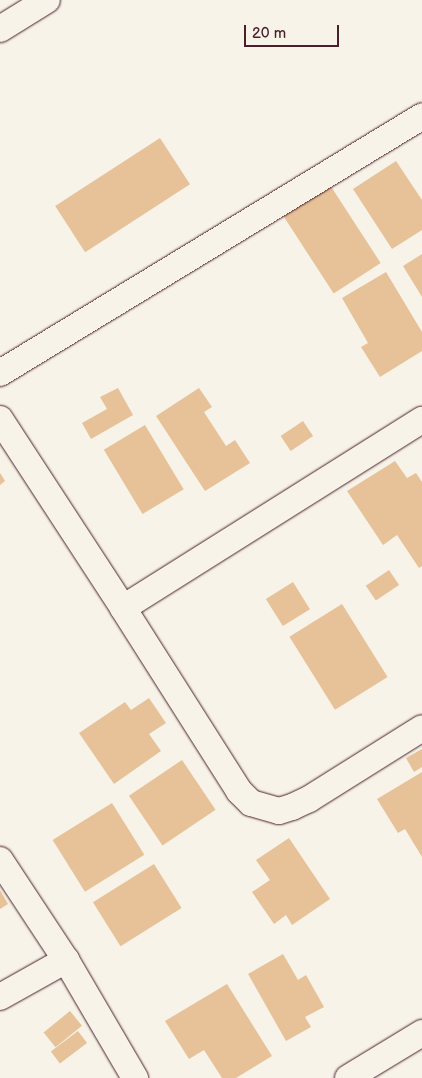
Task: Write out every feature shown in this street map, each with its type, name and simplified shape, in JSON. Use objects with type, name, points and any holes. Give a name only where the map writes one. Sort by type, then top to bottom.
[{"type":"street","points":[[0,29],[47,0]]},
{"type":"street","points":[[0,373],[422,116]]},
{"type":"street","points":[[0,419],[239,791],[251,803],[279,811],[292,807],[309,799],[422,728]]},
{"type":"street","points":[[123,608],[422,420]]},
{"type":"street","points":[[0,860],[66,960],[135,1078]]},
{"type":"street","points":[[0,997],[66,960]]},
{"type":"street","points":[[348,1078],[422,1033]]},
{"type":"building","points":[[160,138],[190,184],[85,252],[55,206]]},
{"type":"building","points":[[396,161],[422,200],[422,230],[392,249],[353,189]]},
{"type":"building","points":[[330,185],[381,263],[334,293],[283,215]]},
{"type":"building","points":[[422,254],[422,297],[403,266]]},
{"type":"building","points":[[386,272],[422,332],[422,351],[380,377],[361,347],[368,343],[342,298]]},
{"type":"building","points":[[118,388],[133,415],[91,439],[82,423],[107,409],[100,397]]},
{"type":"building","points":[[199,388],[212,407],[204,412],[226,446],[235,440],[250,463],[205,491],[156,416]]},
{"type":"building","points":[[303,421],[313,436],[291,451],[281,436]]},
{"type":"building","points":[[145,425],[184,489],[142,514],[104,450]]},
{"type":"building","points":[[395,461],[407,478],[416,473],[422,482],[422,566],[419,568],[397,535],[383,545],[347,491]]},
{"type":"building","points":[[0,473],[5,481],[0,485]]},
{"type":"building","points":[[389,570],[399,585],[376,601],[366,586]]},
{"type":"building","points":[[293,582],[310,609],[283,626],[266,599]]},
{"type":"building","points":[[342,604],[388,677],[335,710],[289,637]]},
{"type":"building","points":[[149,698],[166,723],[149,734],[161,751],[114,784],[79,733],[125,702],[131,710]]},
{"type":"building","points":[[422,749],[422,767],[414,772],[406,758]]},
{"type":"building","points":[[182,760],[216,810],[162,846],[129,796]]},
{"type":"building","points":[[422,772],[422,857],[405,829],[398,833],[377,799]]},
{"type":"building","points":[[112,803],[144,855],[85,892],[53,840]]},
{"type":"building","points":[[289,838],[330,899],[292,925],[286,915],[274,924],[252,892],[270,880],[256,860]]},
{"type":"building","points":[[154,864],[182,908],[120,946],[93,902]]},
{"type":"building","points":[[0,890],[8,904],[0,909]]},
{"type":"building","points":[[283,954],[298,980],[306,975],[324,1007],[305,1017],[311,1027],[286,1041],[248,974]]},
{"type":"building","points":[[227,984],[272,1056],[236,1078],[222,1078],[204,1050],[189,1059],[165,1021]]},
{"type":"building","points":[[70,1011],[82,1026],[56,1047],[44,1032]]},
{"type":"building","points":[[78,1031],[87,1043],[60,1063],[51,1051]]}]
